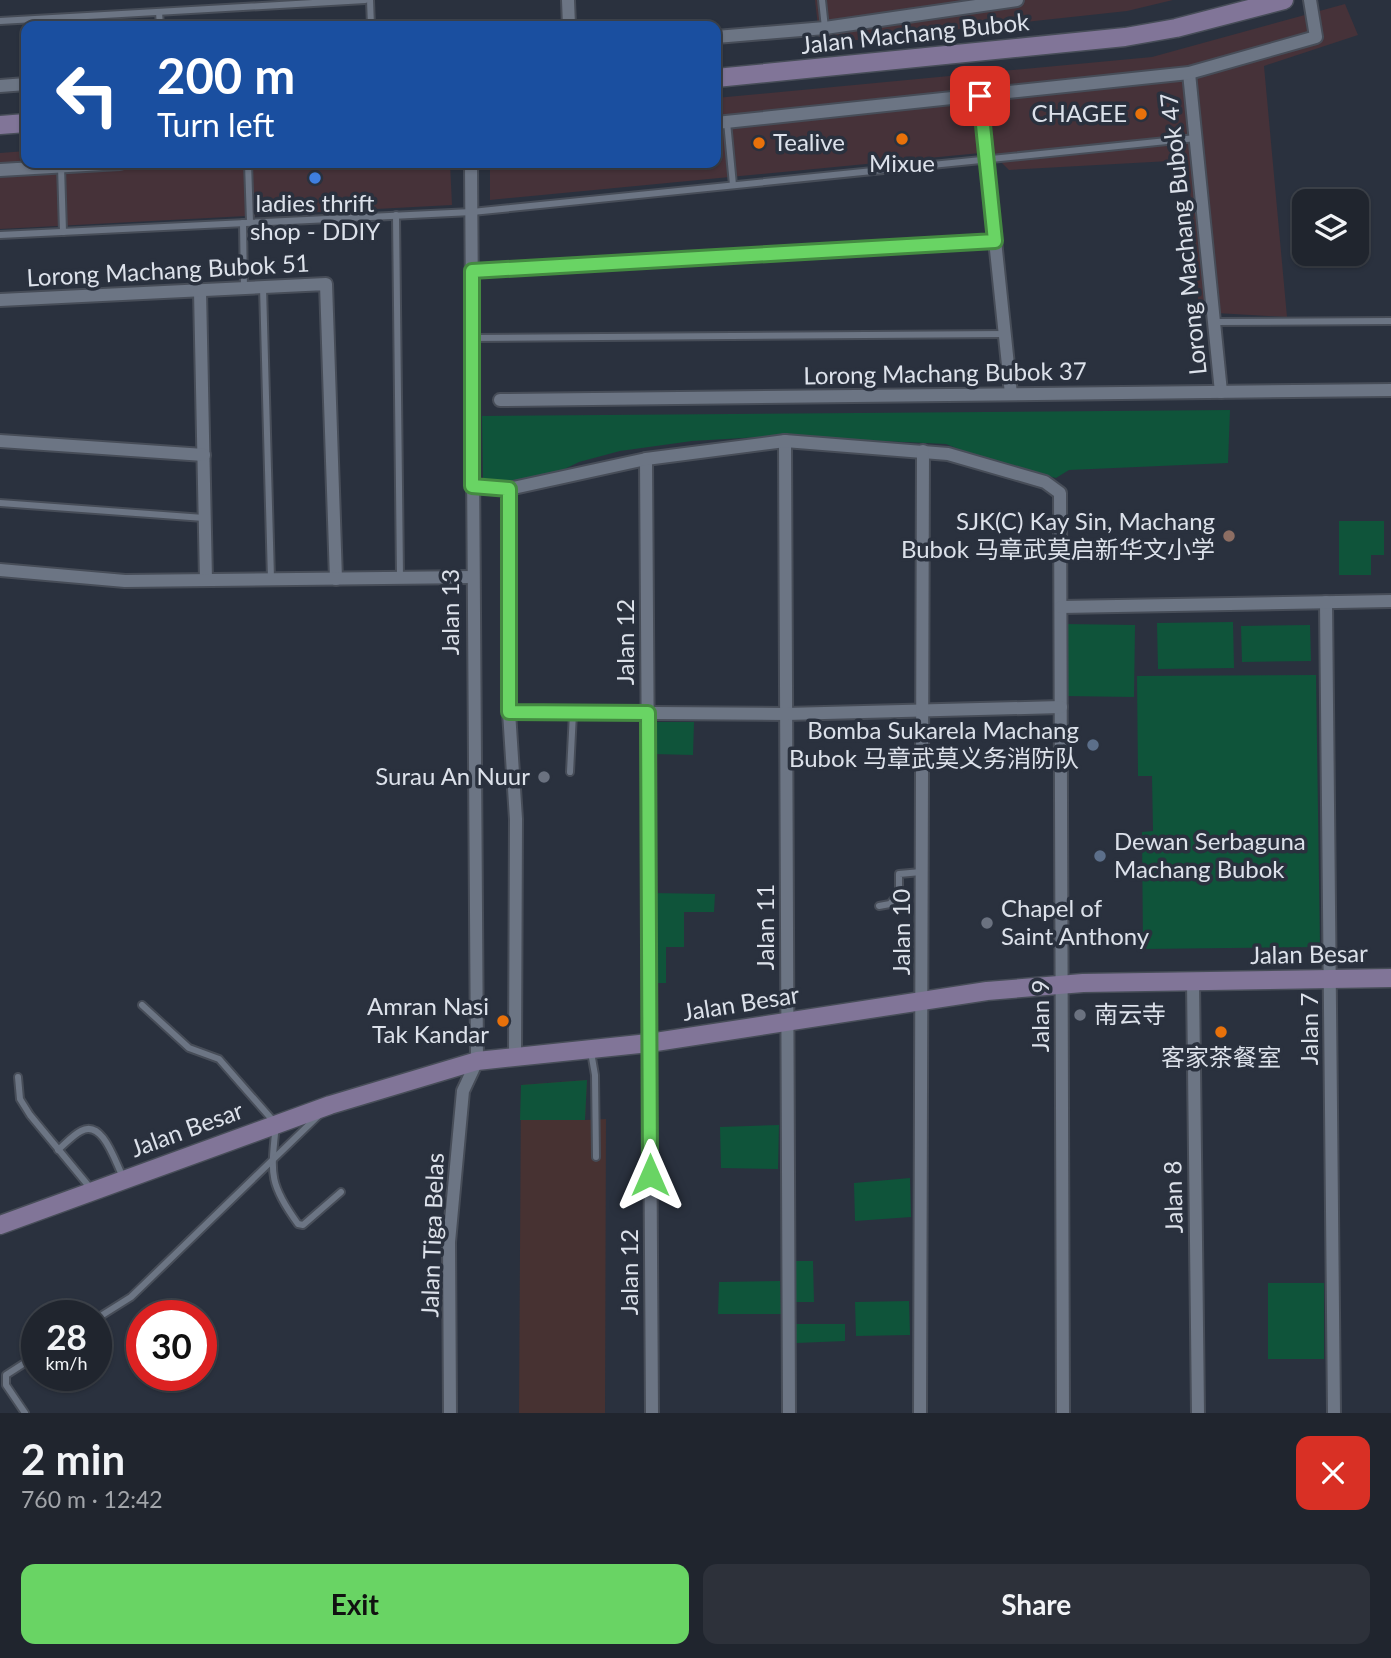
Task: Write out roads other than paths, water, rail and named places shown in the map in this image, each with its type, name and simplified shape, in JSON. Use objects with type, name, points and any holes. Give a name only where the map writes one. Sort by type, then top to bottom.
[{"type":"main road","name":"Jalan Machang Bubok","points":[[721,77],[1125,37],[1240,6],[1284,0]]},
{"type":"main road","points":[[0,125],[21,123]]},
{"type":"main road","name":"Jalan Besar","points":[[0,1226],[330,1105],[477,1061],[591,1051],[923,1000],[1062,984],[1391,978]]},
{"type":"street","points":[[568,0],[569,21]]},
{"type":"street","points":[[721,37],[822,28],[1017,0]]},
{"type":"street","points":[[721,122],[1189,73],[1316,37],[1310,0]]},
{"type":"street","name":"Lorong Machang Bubok 47","points":[[1189,73],[1221,392]]},
{"type":"street","points":[[0,86],[21,84]]},
{"type":"street","points":[[980,96],[1011,394]]},
{"type":"street","points":[[0,170],[30,168]]},
{"type":"street","name":"Jalan 13","points":[[471,168],[477,1061]]},
{"type":"street","points":[[472,271],[995,241]]},
{"type":"street","name":"Lorong Machang Bubok 51","points":[[0,300],[326,284],[336,579]]},
{"type":"street","points":[[200,290],[206,580]]},
{"type":"street","name":"Lorong Machang Bubok 37","points":[[500,400],[1391,390]]},
{"type":"street","points":[[472,486],[509,489],[646,458],[785,441],[923,451]]},
{"type":"street","name":"Jalan 11","points":[[785,441],[789,1413]]},
{"type":"street","points":[[0,442],[204,456]]},
{"type":"street","name":"Jalan 9","points":[[923,451],[948,454],[1045,482],[1060,493],[1063,1413]]},
{"type":"street","name":"Jalan 10","points":[[920,1413],[923,451]]},
{"type":"street","name":"Jalan 12","points":[[646,458],[652,1413]]},
{"type":"street","points":[[509,489],[509,712],[516,819],[515,1057]]},
{"type":"street","points":[[0,570],[125,581],[472,577]]},
{"type":"street","points":[[1061,607],[1391,601]]},
{"type":"street","name":"Jalan 7","points":[[1326,602],[1334,1413]]},
{"type":"street","points":[[509,712],[786,714],[1061,707]]},
{"type":"street","name":"Jalan 8","points":[[1193,981],[1198,1413]]},
{"type":"street","name":"Jalan Tiga Belas","points":[[450,1413],[449,1242],[463,1091],[477,1061]]},
{"type":"lane","points":[[0,21],[367,0],[370,21]]},
{"type":"lane","points":[[822,0],[822,28]]},
{"type":"lane","points":[[159,12],[160,21]]},
{"type":"lane","points":[[721,122],[733,185]]},
{"type":"lane","points":[[0,235],[472,212],[1196,138]]},
{"type":"lane","points":[[61,168],[63,232]]},
{"type":"lane","points":[[244,288],[248,168]]},
{"type":"lane","points":[[396,215],[400,579]]},
{"type":"lane","points":[[263,287],[271,580]]},
{"type":"lane","points":[[1214,322],[1391,321]]},
{"type":"lane","points":[[472,338],[1005,334]]},
{"type":"lane","points":[[0,503],[206,518]]},
{"type":"lane","points":[[570,772],[573,713]]},
{"type":"lane","points":[[880,906],[890,904],[899,892],[899,874],[923,872]]},
{"type":"lane","points":[[142,1005],[189,1048],[219,1059],[276,1124],[273,1181],[281,1200],[298,1224],[303,1225],[341,1192]]},
{"type":"lane","points":[[591,1051],[596,1075],[596,1157]]},
{"type":"lane","points":[[18,1077],[20,1099],[58,1150],[94,1191]]},
{"type":"lane","points":[[112,1308],[131,1297],[330,1105]]},
{"type":"lane","points":[[58,1150],[81,1131],[90,1129],[101,1134],[124,1180]]},
{"type":"lane","points":[[21,1365],[6,1375],[6,1385],[25,1413]]},
{"type":"place","name":"CHAGEE","points":[[1141,114]]},
{"type":"place","name":"Mixue","points":[[902,139]]},
{"type":"place","name":"Tealive","points":[[759,143]]},
{"type":"place","name":"ladies thrift shop - DDIY","points":[[315,178]]},
{"type":"place","name":"SJK(C) Kay Sin, Machang Bubok 马章武莫启新华文小学","points":[[1229,536]]},
{"type":"place","name":"Bomba Sukarela Machang Bubok 马章武莫义务消防队","points":[[1093,745]]},
{"type":"place","name":"Surau An Nuur","points":[[544,777]]},
{"type":"place","name":"Dewan Serbaguna Machang Bubok","points":[[1100,856]]},
{"type":"place","name":"Chapel of Saint Anthony","points":[[987,923]]},
{"type":"place","name":"南云寺","points":[[1080,1015]]},
{"type":"place","name":"Amran Nasi Tak Kandar","points":[[503,1021]]},
{"type":"place","name":"客家茶餐室","points":[[1221,1032]]}]
